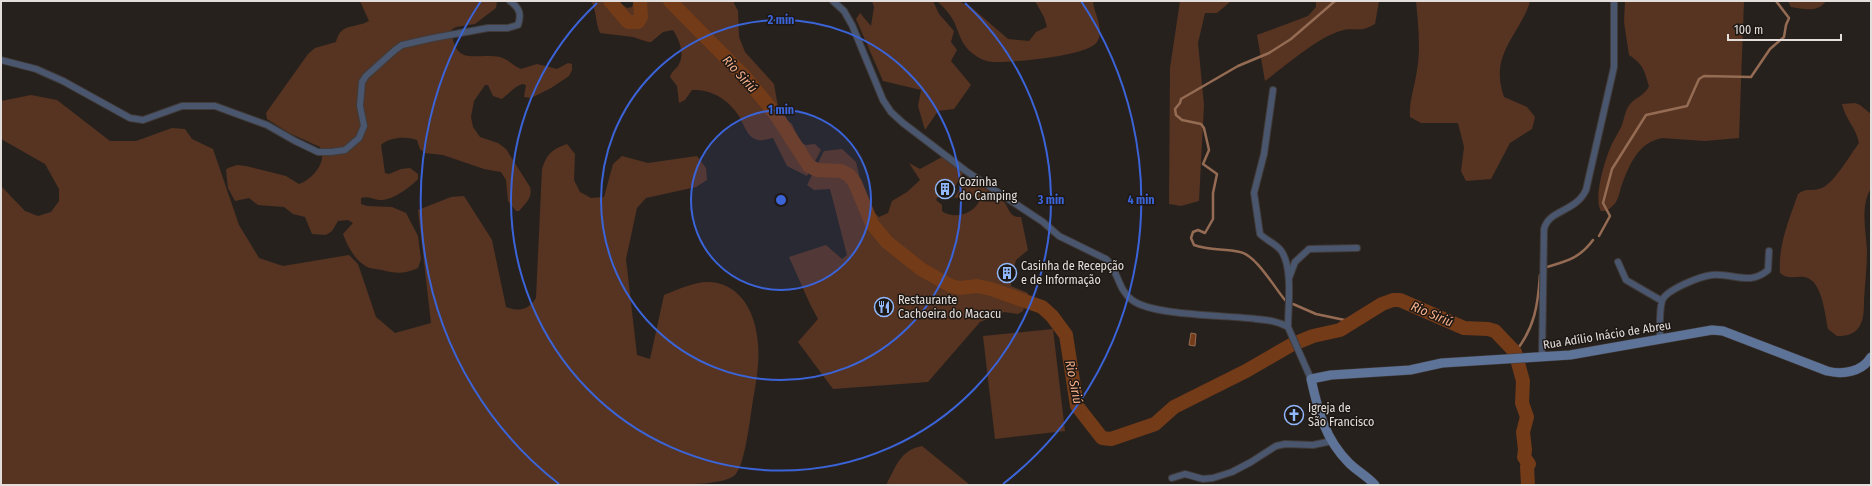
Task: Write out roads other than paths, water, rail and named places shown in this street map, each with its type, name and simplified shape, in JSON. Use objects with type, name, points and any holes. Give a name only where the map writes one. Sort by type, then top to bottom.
[{"type":"street","points":[[1,60],[36,69],[64,80],[130,118],[143,120],[182,106],[215,106],[267,125],[318,152],[345,150],[359,138],[363,131],[364,118],[360,106],[362,82],[366,76],[390,53],[402,45],[433,38],[488,28],[508,28],[518,25],[521,17],[520,10],[510,1]]},
{"type":"street","points":[[834,1],[844,11],[852,25],[883,100],[891,112],[966,172],[1043,222],[1059,236],[1106,259],[1111,264],[1125,294],[1132,301],[1156,309],[1272,321],[1288,327]]},
{"type":"street","points":[[1542,357],[1544,229],[1546,222],[1551,217],[1576,205],[1586,190],[1614,67],[1614,1]]},
{"type":"street","points":[[1273,90],[1264,154],[1254,193],[1258,212],[1260,234],[1282,252],[1288,280],[1288,327],[1311,379],[1322,424],[1349,463],[1368,476],[1375,485]]},
{"type":"street","points":[[1288,280],[1295,262],[1300,255],[1309,249],[1357,248]]},
{"type":"street","points":[[1660,339],[1662,302],[1669,292],[1703,276],[1760,277],[1768,270],[1769,251]]},
{"type":"street","points":[[1618,262],[1626,280],[1662,302]]},
{"type":"street","name":"Rua Adílio Inácio de Abreu","points":[[1311,379],[1331,375],[1410,370],[1442,363],[1570,355],[1712,330],[1723,331],[1827,372],[1838,374],[1855,370],[1868,362],[1871,357]]},
{"type":"street","points":[[1172,478],[1185,474],[1203,478],[1213,478],[1232,472],[1252,462],[1276,446],[1285,444],[1313,444],[1332,440]]},
{"type":"waterway","name":"Rio Siriú","points":[[610,1],[628,22],[638,22],[641,17],[640,1]]},
{"type":"waterway","name":"Rio Siriú","points":[[670,1],[745,77],[776,115],[809,166],[817,170],[841,171],[849,175],[855,183],[872,224],[887,242],[921,269],[951,286],[960,288],[977,286],[991,289],[1042,307],[1052,316],[1066,335],[1077,406],[1102,438],[1111,439],[1155,424],[1174,407],[1246,371],[1291,345],[1313,336],[1340,330],[1382,304],[1393,300],[1400,300],[1464,328],[1488,329],[1495,331],[1515,352],[1523,381],[1522,403],[1527,417],[1523,432],[1525,450],[1524,457],[1529,464],[1527,466],[1528,485]]},
{"type":"waterway","points":[[1285,300],[1264,272],[1246,254],[1194,245],[1191,238],[1193,232],[1198,230],[1205,233],[1213,219],[1213,193],[1217,174],[1203,164],[1209,150],[1204,128],[1201,124],[1182,120],[1176,115],[1175,109],[1180,103],[1181,99],[1238,66],[1269,53],[1291,39],[1335,1]]},
{"type":"waterway","points":[[1599,236],[1610,216],[1603,203],[1612,169],[1646,115],[1687,106],[1699,79],[1704,76],[1751,77],[1770,49],[1784,37],[1789,18],[1776,1]]},
{"type":"waterway","points":[[1547,267],[1573,258],[1583,251],[1593,240]]},
{"type":"waterway","points":[[1515,352],[1522,343],[1531,325],[1538,296],[1540,275]]},
{"type":"waterway","points":[[1293,304],[1316,314],[1354,322]]},
{"type":"place","name":"Cozinha do Camping","points":[[945,189]]},
{"type":"place","name":"Casinha de Recepção e de Informação","points":[[1007,273]]},
{"type":"place","name":"Restaurante Cachoeira do Macacu","points":[[884,307]]},
{"type":"place","name":"Igreja de São Francisco","points":[[1294,415]]}]
